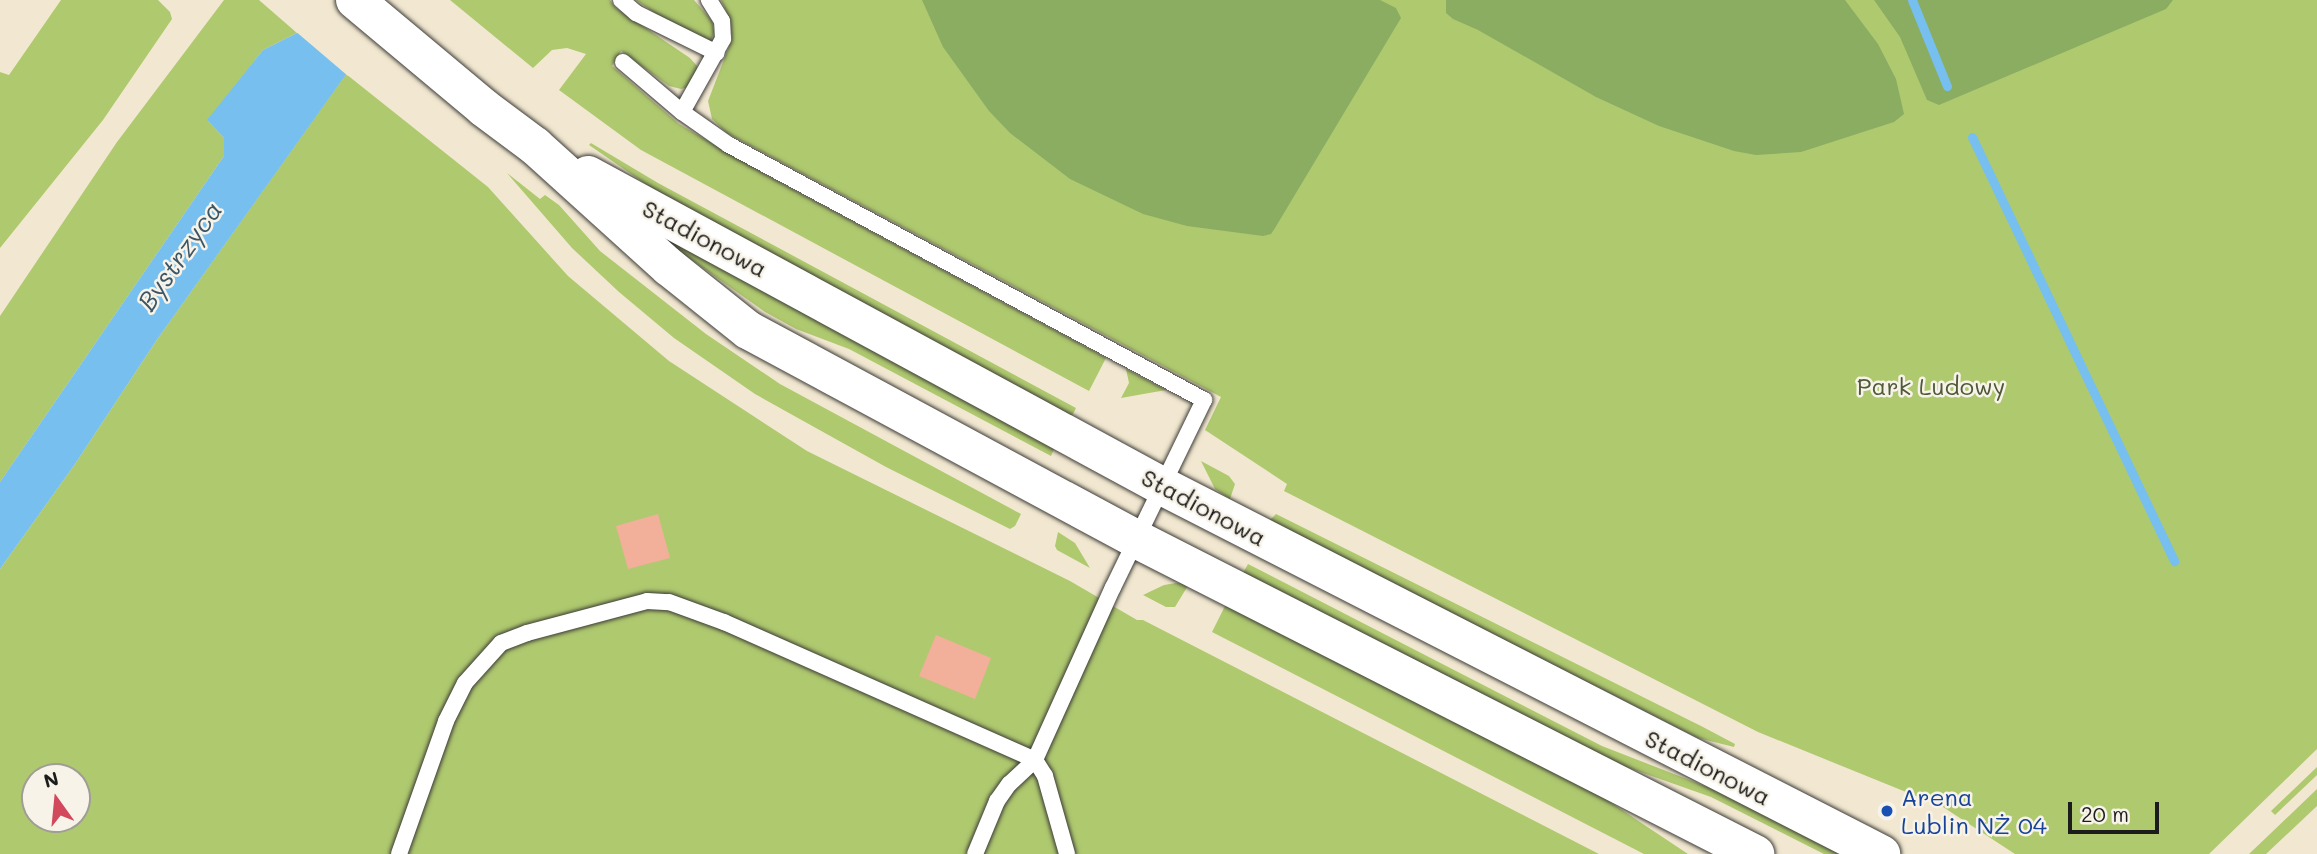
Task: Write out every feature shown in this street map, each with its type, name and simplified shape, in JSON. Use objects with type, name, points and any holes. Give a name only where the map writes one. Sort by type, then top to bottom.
[{"type":"street","name":"Stadionowa","points":[[355,0],[484,108],[535,146],[669,267],[748,330],[1136,539],[1755,854]]},
{"type":"street","name":"Stadionowa","points":[[535,146],[1161,486],[1881,854]]},
{"type":"lane","points":[[621,0],[636,13],[717,53]]},
{"type":"lane","points":[[682,112],[717,53],[724,31],[718,11],[709,0]]},
{"type":"lane","points":[[623,62],[682,112],[729,145],[1204,400],[1136,539],[1035,760],[1009,784],[998,801],[975,854]]},
{"type":"lane","points":[[399,854],[446,721],[465,682],[501,643],[527,633],[647,601],[669,603],[724,621],[1035,760],[1045,776],[1067,854]]},
{"type":"green space","points":[[61,0],[158,0],[170,12],[172,19],[103,120],[0,248],[0,72],[9,75]]},
{"type":"green space","points":[[224,0],[259,0],[297,33],[263,50],[208,121],[225,139],[224,156],[0,482],[0,316],[117,142]]},
{"type":"green space","points":[[450,0],[610,0],[616,8],[690,58],[697,66],[698,71],[689,87],[681,89],[669,86],[621,51],[612,66],[679,124],[766,175],[1106,358],[1089,391],[641,150],[559,90],[586,54],[567,48],[552,50],[533,68]]},
{"type":"green space","points":[[636,0],[694,0],[712,21],[714,32],[711,40],[709,43],[691,38]]},
{"type":"green space","name":"Park Ludowy","points":[[721,0],[2317,0],[2317,749],[2209,854],[2015,854],[1943,807],[1758,732],[1284,491],[1287,484],[1205,430],[1221,397],[727,133],[712,119],[708,101],[732,39],[730,19]]},
{"type":"green space","points":[[922,0],[1380,0],[1396,8],[1401,18],[1275,228],[1271,234],[1263,236],[1187,226],[1143,214],[1070,179],[1010,133],[989,111],[943,47]]},
{"type":"green space","points":[[1446,0],[1845,0],[1878,44],[1896,79],[1904,114],[1894,122],[1801,152],[1756,155],[1734,151],[1659,126],[1596,97],[1478,30],[1453,19],[1446,13]]},
{"type":"green space","points":[[1874,0],[2173,0],[2166,9],[1939,105],[1927,100],[1900,37]]},
{"type":"green space","points":[[346,74],[488,187],[568,276],[669,361],[807,451],[1070,581],[1137,620],[1143,620],[1599,854],[0,854],[0,569],[75,464],[156,341]]},
{"type":"green space","points":[[591,143],[658,183],[1076,408],[1071,418],[669,200],[589,145]]},
{"type":"green space","points":[[507,173],[540,199],[545,195],[559,205],[600,251],[706,334],[780,384],[1021,514],[1015,526],[1010,529],[886,467],[755,394],[674,338],[572,248]]},
{"type":"green space","points":[[672,238],[1055,447],[1051,456],[849,349],[796,329],[765,312],[668,243]]},
{"type":"green space","points":[[1126,369],[1166,390],[1121,398],[1129,383]]},
{"type":"green space","points":[[1201,461],[1229,476],[1235,484],[1230,499],[1215,489]]},
{"type":"green space","points":[[1276,514],[1703,727],[1735,744],[1734,747],[1698,738],[1269,521]]},
{"type":"green space","points":[[1058,532],[1075,543],[1090,568],[1057,550],[1055,546]]},
{"type":"green space","points":[[1248,564],[1602,746],[1715,790],[1843,854],[1824,854],[1711,797],[1612,762],[1243,573]]},
{"type":"green space","points":[[1189,584],[1175,607],[1166,607],[1143,595],[1164,585]]},
{"type":"green space","points":[[1227,602],[1589,788],[1688,854],[1644,854],[1212,632]]},
{"type":"green space","points":[[2317,767],[2317,775],[2275,815],[2271,811]]},
{"type":"green space","points":[[2317,789],[2317,806],[2266,854],[2249,854]]},
{"type":"water","name":"Bystrzyca","points":[[399,0],[156,341],[75,464],[0,569],[0,482],[224,156],[224,138],[207,120],[263,50],[297,33]]},
{"type":"pier","points":[[322,0],[402,0],[348,76],[294,30]]},
{"type":"building","points":[[658,514],[670,558],[628,569],[616,526]]},
{"type":"building","points":[[936,635],[991,658],[975,699],[919,676]]},
{"type":"waterway","points":[[1912,0],[1947,86]]},
{"type":"waterway","points":[[1972,137],[2174,561]]},
{"type":"place","name":"Arena Lublin NŻ 04","points":[[1887,811]]}]
